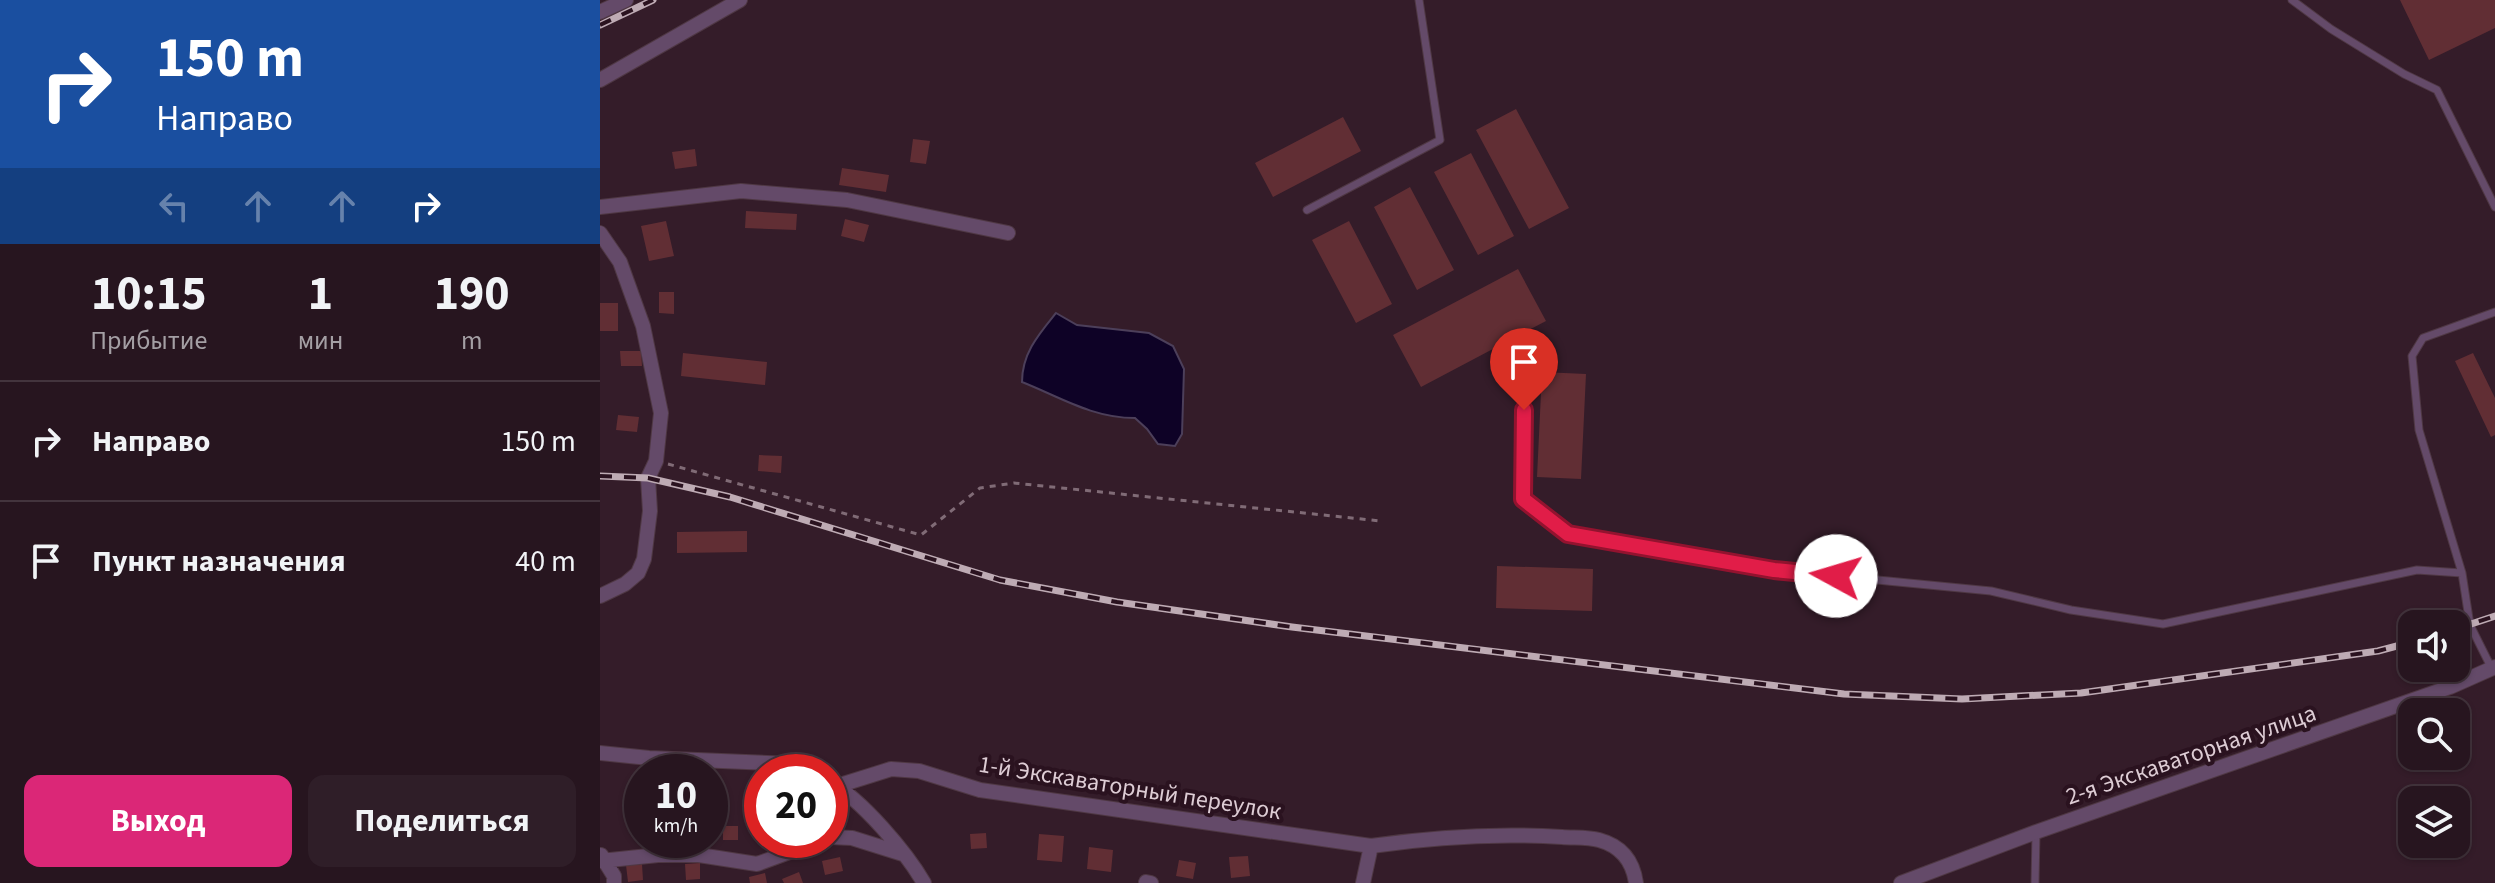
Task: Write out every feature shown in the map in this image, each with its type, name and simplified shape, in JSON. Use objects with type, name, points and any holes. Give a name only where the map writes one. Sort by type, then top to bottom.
[{"type":"street","points":[[600,12],[626,0]]},
{"type":"street","points":[[600,80],[740,0]]},
{"type":"street","points":[[600,207],[741,191],[847,200],[1008,233]]},
{"type":"street","points":[[600,233],[620,262],[643,326],[661,413],[656,461],[648,478],[650,511],[644,559],[638,573],[625,584],[600,596]]},
{"type":"street","name":"2-я Экскаваторная улица","points":[[1901,883],[2036,832],[2450,687],[2493,668]]},
{"type":"street","points":[[600,753],[744,762]]},
{"type":"street","name":"1-й Экскаваторный переулок","points":[[848,780],[891,769],[919,771],[980,790],[1371,846],[1416,839],[1490,836],[1598,839],[1619,849],[1633,866],[1636,883]]},
{"type":"street","name":"1-й Экскаваторный переулок","points":[[848,798],[907,855],[924,883]]},
{"type":"street","points":[[848,838],[907,855]]},
{"type":"street","points":[[1363,883],[1371,846]]},
{"type":"street","points":[[601,859],[699,855],[757,864],[773,858]]},
{"type":"street","points":[[601,859],[614,876],[614,883]]},
{"type":"lane","points":[[1307,210],[1440,140],[1419,0]]},
{"type":"lane","points":[[2292,0],[2368,51],[2437,90],[2495,207]]},
{"type":"lane","points":[[2493,668],[2470,625],[2462,573],[2419,430],[2412,356],[2423,338],[2495,312]]},
{"type":"lane","points":[[1524,410],[1523,499],[1568,534],[1614,543],[1774,570],[1991,591],[2071,610],[2163,624],[2417,570],[2462,573]]},
{"type":"lane","points":[[2035,883],[2036,832]]},
{"type":"path","points":[[656,461],[921,535],[980,488],[1014,483],[1381,521]]},
{"type":"shaded area","points":[[1056,313],[1077,325],[1149,333],[1173,346],[1184,369],[1182,434],[1175,446],[1158,444],[1135,418],[1090,411],[1022,382],[1028,353]]},
{"type":"building","points":[[2400,0],[2495,0],[2495,28],[2429,60]]},
{"type":"building","points":[[1516,109],[1569,208],[1529,229],[1476,130]]},
{"type":"building","points":[[1343,117],[1361,151],[1273,197],[1255,163]]},
{"type":"building","points":[[913,139],[930,141],[926,164],[910,162]]},
{"type":"building","points":[[695,149],[697,166],[675,169],[672,152]]},
{"type":"building","points":[[1471,153],[1514,236],[1478,255],[1434,172]]},
{"type":"building","points":[[842,168],[889,175],[886,192],[839,185]]},
{"type":"building","points":[[1410,187],[1454,270],[1417,290],[1374,207]]},
{"type":"building","points":[[746,211],[797,214],[796,230],[745,228]]},
{"type":"building","points":[[845,219],[869,225],[864,242],[841,236]]},
{"type":"building","points":[[666,221],[674,256],[649,261],[641,226]]},
{"type":"building","points":[[1349,221],[1392,304],[1356,323],[1312,240]]},
{"type":"building","points":[[1518,269],[1546,321],[1421,387],[1393,335]]},
{"type":"building","points":[[659,292],[674,292],[674,314],[659,313]]},
{"type":"building","points":[[600,303],[618,303],[618,331],[600,331]]},
{"type":"building","points":[[620,351],[641,351],[642,366],[621,366]]},
{"type":"building","points":[[683,353],[767,362],[765,385],[681,376]]},
{"type":"building","points":[[2473,353],[2495,398],[2495,435],[2491,437],[2455,361]]},
{"type":"building","points":[[1542,372],[1586,374],[1581,479],[1537,477]]},
{"type":"building","points":[[618,415],[639,417],[637,432],[616,430]]},
{"type":"building","points":[[759,455],[782,456],[781,473],[758,471]]},
{"type":"building","points":[[747,531],[747,552],[677,553],[677,532]]},
{"type":"building","points":[[1497,566],[1593,569],[1592,611],[1496,608]]},
{"type":"building","points":[[728,826],[738,826],[738,840],[728,840]]},
{"type":"building","points":[[986,833],[987,848],[971,849],[970,834]]},
{"type":"building","points":[[1039,834],[1064,836],[1062,862],[1037,860]]},
{"type":"building","points":[[1089,847],[1113,850],[1111,872],[1087,869]]},
{"type":"building","points":[[1248,856],[1250,876],[1231,878],[1229,857]]},
{"type":"building","points":[[840,858],[843,871],[825,875],[822,861]]},
{"type":"building","points":[[1179,860],[1196,863],[1193,879],[1176,876]]},
{"type":"building","points":[[700,863],[700,879],[686,880],[685,864]]},
{"type":"building","points":[[642,864],[643,880],[628,882],[626,865]]},
{"type":"building","points":[[799,872],[803,883],[784,883],[782,879]]},
{"type":"building","points":[[765,873],[767,883],[750,883],[749,877]]},
{"type":"railway","points":[[600,25],[653,0]]},
{"type":"railway","points":[[600,476],[648,478],[730,497],[1000,580],[1117,602],[1292,627],[1844,694],[1962,699],[2081,693],[2398,646]]},
{"type":"railway","points":[[2470,624],[2495,616]]},
{"type":"route","points":[[1524,410],[1523,499],[1568,534],[1774,570],[1836,576]]}]
